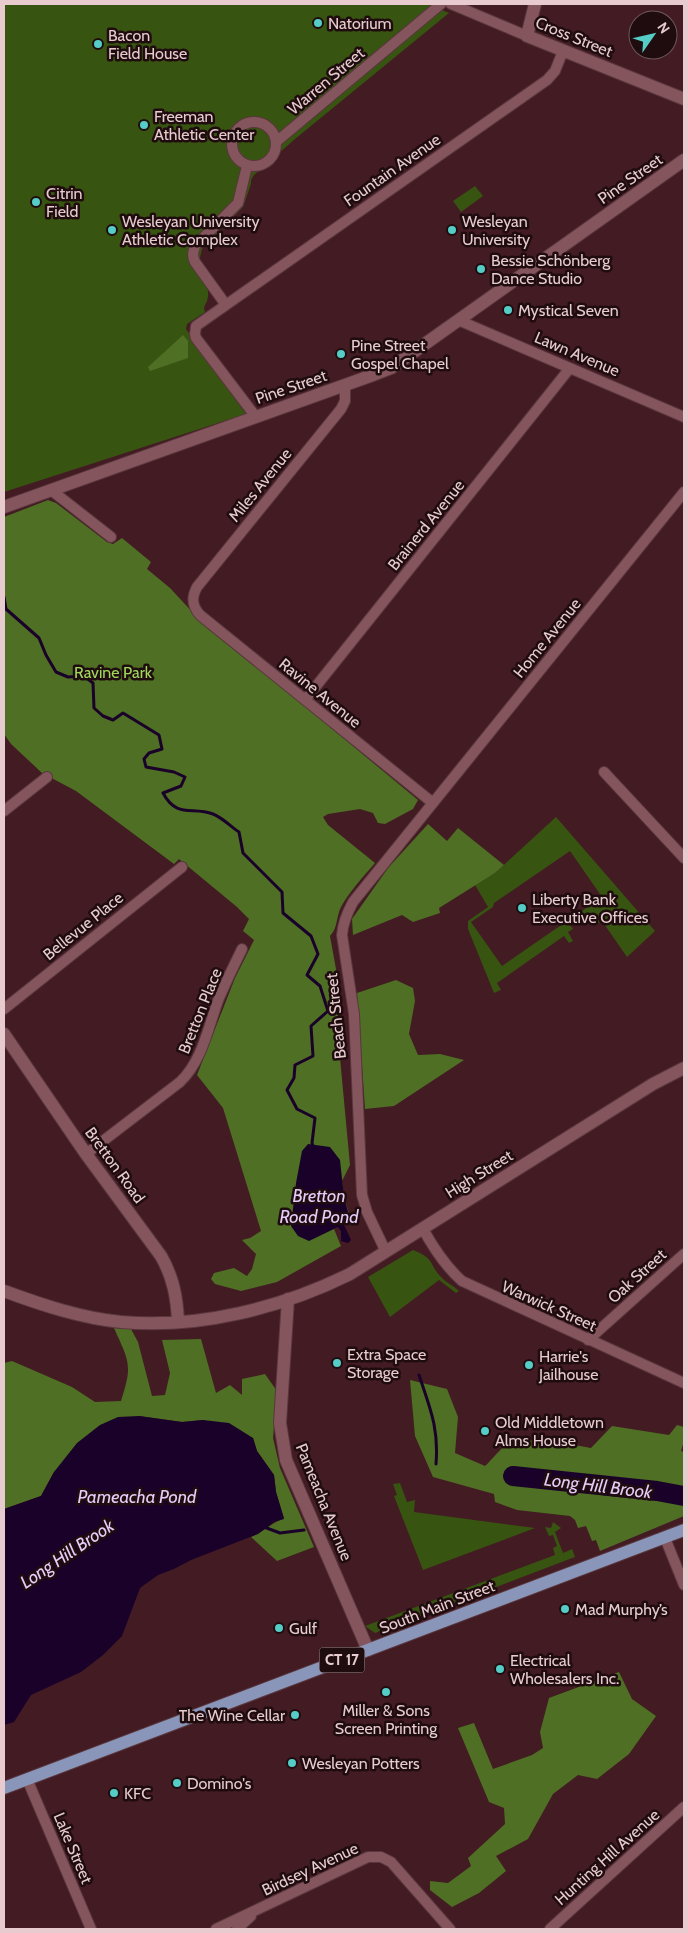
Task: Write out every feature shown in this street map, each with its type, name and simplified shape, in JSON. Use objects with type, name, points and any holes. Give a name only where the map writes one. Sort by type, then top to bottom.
[{"type":"main road","name":"South Main Street","points":[[4,1788],[682,1531]]},
{"type":"street","name":"Warren Street","points":[[247,166],[258,166],[268,162],[274,153],[276,142],[441,4]]},
{"type":"street","name":"Cross Street","points":[[451,4],[684,99]]},
{"type":"street","points":[[528,36],[535,4]]},
{"type":"street","name":"Fountain Avenue","points":[[256,417],[196,338],[195,330],[199,324],[547,80],[555,71],[563,51]]},
{"type":"street","points":[[226,305],[195,262],[193,251],[195,246],[238,203],[247,166],[237,158],[232,146],[234,134],[243,125],[255,122],[272,130],[276,142]]},
{"type":"street","name":"Pine Street","points":[[4,507],[391,368],[684,160]]},
{"type":"street","name":"Lawn Avenue","points":[[458,320],[684,417]]},
{"type":"street","name":"Brainerd Avenue","points":[[305,700],[570,368]]},
{"type":"street","name":"Miles Avenue","points":[[192,602],[193,594],[197,587],[341,409],[345,401],[345,385]]},
{"type":"street","points":[[51,490],[112,537]]},
{"type":"street","name":"Home Avenue","points":[[433,803],[684,492]]},
{"type":"street","name":"Ravine Avenue","points":[[192,602],[200,615],[433,803]]},
{"type":"street","points":[[604,772],[684,858]]},
{"type":"street","points":[[4,811],[47,777]]},
{"type":"street","name":"Beach Street","points":[[386,1252],[367,1212],[362,1196],[354,1014],[342,935],[343,924],[353,902],[433,803]]},
{"type":"street","name":"Bellevue Place","points":[[4,1009],[182,867]]},
{"type":"street","name":"Bretton Place","points":[[86,1154],[180,1082],[190,1072],[196,1061],[219,999],[242,949]]},
{"type":"street","name":"Bretton Road","points":[[4,1034],[86,1154],[161,1256],[175,1286],[178,1322]]},
{"type":"street","name":"High Street","points":[[4,1291],[67,1312],[122,1322],[178,1322],[208,1319],[288,1299],[329,1284],[386,1252],[653,1084],[684,1068]]},
{"type":"street","name":"Warwick Street","points":[[423,1229],[439,1256],[462,1281],[588,1340],[684,1382]]},
{"type":"street","name":"Oak Street","points":[[588,1340],[684,1254]]},
{"type":"street","name":"Pameacha Avenue","points":[[288,1299],[280,1424],[286,1460],[368,1650]]},
{"type":"street","points":[[665,1538],[684,1585]]},
{"type":"street","name":"Lake Street","points":[[27,1779],[91,1929]]},
{"type":"street","name":"Hunting Hill Avenue","points":[[550,1929],[684,1808]]},
{"type":"street","name":"Birdsey Avenue","points":[[216,1929],[368,1858],[377,1856],[391,1862],[450,1929]]},
{"type":"street","points":[[237,1929],[257,1910]]},
{"type":"green space","name":"Wesleyan University Athletic Complex","points":[[4,4],[427,4],[449,13],[254,175],[243,207],[202,249],[197,271],[208,292],[204,307],[205,312],[187,324],[186,329],[246,414],[4,492]]},
{"type":"green space","points":[[475,186],[483,196],[461,212],[453,201]]},
{"type":"green space","points":[[183,335],[188,341],[188,358],[150,371],[148,367]]},
{"type":"green space","name":"Ravine Park","points":[[48,500],[56,503],[107,542],[113,544],[122,538],[151,562],[147,569],[170,588],[196,616],[418,800],[413,809],[385,824],[378,823],[373,813],[360,809],[328,814],[323,817],[328,825],[375,863],[341,907],[330,936],[336,969],[339,1047],[350,1165],[342,1181],[344,1197],[351,1220],[334,1229],[341,1246],[277,1282],[241,1291],[215,1284],[211,1279],[214,1273],[234,1268],[247,1276],[252,1269],[256,1254],[242,1240],[250,1238],[261,1231],[223,1108],[197,1075],[235,978],[254,940],[243,931],[249,919],[179,859],[174,864],[76,791],[42,773],[11,744],[4,734],[4,517]]},
{"type":"green space","points":[[556,817],[655,931],[627,957],[602,921],[597,924],[590,918],[585,920],[579,913],[602,897],[570,851],[494,903],[493,907],[471,922],[502,966],[567,921],[573,929],[568,932],[573,941],[569,943],[564,936],[497,983],[501,990],[494,993],[468,929],[468,921],[488,907],[475,885],[495,873]]},
{"type":"green space","points":[[428,824],[447,841],[458,828],[504,865],[495,873],[439,908],[440,913],[413,922],[402,915],[353,935],[352,919],[388,868]]},
{"type":"green space","points":[[396,980],[413,988],[415,1001],[409,1034],[418,1055],[440,1054],[464,1060],[394,1106],[365,1109],[357,993]]},
{"type":"green space","points":[[413,1250],[429,1259],[442,1278],[459,1291],[456,1293],[439,1280],[390,1317],[368,1277]]},
{"type":"green space","points":[[114,1328],[131,1329],[138,1342],[152,1396],[165,1395],[170,1373],[162,1340],[201,1339],[216,1393],[230,1385],[242,1395],[242,1379],[265,1374],[277,1391],[273,1438],[280,1468],[314,1547],[277,1561],[251,1537],[284,1518],[276,1492],[274,1475],[257,1451],[253,1438],[203,1420],[182,1422],[139,1416],[54,1472],[41,1496],[4,1509],[4,1363],[12,1361],[72,1387],[95,1402],[121,1401],[127,1379],[128,1363]]},
{"type":"green space","points":[[410,1380],[447,1389],[458,1417],[455,1453],[485,1466],[504,1447],[517,1440],[530,1441],[537,1438],[591,1448],[612,1426],[669,1435],[677,1425],[684,1427],[684,1441],[681,1451],[684,1452],[684,1516],[600,1551],[596,1540],[592,1541],[586,1526],[578,1528],[575,1520],[570,1516],[517,1510],[495,1502],[494,1494],[433,1477],[415,1436]]},
{"type":"green space","points":[[400,1483],[407,1502],[415,1500],[414,1512],[535,1528],[423,1570],[394,1496],[397,1495],[393,1484]]},
{"type":"green space","points":[[553,1522],[561,1528],[555,1532],[563,1553],[572,1549],[575,1557],[375,1633],[365,1626],[555,1555],[553,1548],[557,1546],[553,1535],[549,1536],[545,1527],[551,1528]]},
{"type":"green space","points":[[619,1672],[632,1699],[656,1716],[629,1754],[597,1779],[578,1775],[553,1794],[528,1839],[496,1856],[506,1871],[479,1893],[452,1907],[430,1890],[430,1881],[448,1883],[471,1866],[468,1858],[505,1824],[504,1808],[489,1802],[458,1728],[474,1723],[493,1769],[532,1755],[543,1748],[540,1732],[549,1698]]},
{"type":"water","name":"Bretton Road Pond","points":[[308,1144],[330,1147],[340,1160],[344,1197],[350,1219],[343,1223],[351,1240],[348,1243],[341,1241],[341,1231],[338,1227],[309,1241],[298,1236],[291,1226],[302,1151]]},
{"type":"water","name":"Pameacha Pond","points":[[139,1416],[182,1422],[203,1420],[229,1423],[253,1438],[257,1451],[274,1475],[276,1492],[284,1519],[274,1522],[258,1534],[158,1575],[140,1588],[122,1636],[103,1655],[81,1672],[31,1695],[14,1722],[4,1725],[4,1509],[41,1496],[54,1472],[77,1443],[100,1425],[118,1417]]},
{"type":"waterway","points":[[4,597],[6,609],[39,638],[56,672],[68,677],[84,676],[93,683],[94,708],[103,716],[113,720],[123,713],[159,735],[162,749],[149,753],[144,759],[146,767],[174,772],[185,777],[181,786],[163,793],[168,801],[179,809],[213,814],[239,832],[243,853],[282,892],[283,913],[311,936],[318,954],[307,975],[320,986],[328,1011],[311,1026],[313,1056],[295,1065],[294,1078],[287,1090],[297,1109],[315,1118],[312,1143],[314,1149]]},
{"type":"waterway","points":[[419,1375],[435,1429],[436,1464]]},
{"type":"waterway","name":"Long Hill Brook","points":[[513,1476],[657,1491],[684,1496]]},
{"type":"waterway","name":"Long Hill Brook","points":[[264,1527],[280,1533],[304,1530]]},
{"type":"place","name":"Natorium","points":[[318,23]]},
{"type":"place","name":"Bacon Field House","points":[[98,44]]},
{"type":"place","name":"Freeman Athletic Center","points":[[144,125]]},
{"type":"place","name":"Citrin Field","points":[[36,202]]},
{"type":"place","name":"Wesleyan University Athletic Complex","points":[[112,230]]},
{"type":"place","name":"Wesleyan University","points":[[452,230]]},
{"type":"place","name":"Bessie Schönberg Dance Studio","points":[[481,269]]},
{"type":"place","name":"Mystical Seven","points":[[508,310]]},
{"type":"place","name":"Pine Street Gospel Chapel","points":[[341,354]]},
{"type":"place","name":"Liberty Bank Executive Offices","points":[[522,908]]},
{"type":"place","name":"Extra Space Storage","points":[[337,1363]]},
{"type":"place","name":"Harrie's Jailhouse","points":[[529,1365]]},
{"type":"place","name":"Old Middletown Alms House","points":[[485,1431]]},
{"type":"place","name":"Mad Murphy’s","points":[[565,1609]]},
{"type":"place","name":"Gulf","points":[[279,1628]]},
{"type":"place","name":"Electrical Wholesalers Inc.","points":[[500,1669]]},
{"type":"place","name":"Miller & Sons Screen Printing","points":[[386,1692]]},
{"type":"place","name":"The Wine Cellar","points":[[295,1715]]},
{"type":"place","name":"Wesleyan Potters","points":[[292,1763]]},
{"type":"place","name":"Domino's","points":[[177,1783]]},
{"type":"place","name":"KFC","points":[[114,1793]]}]
